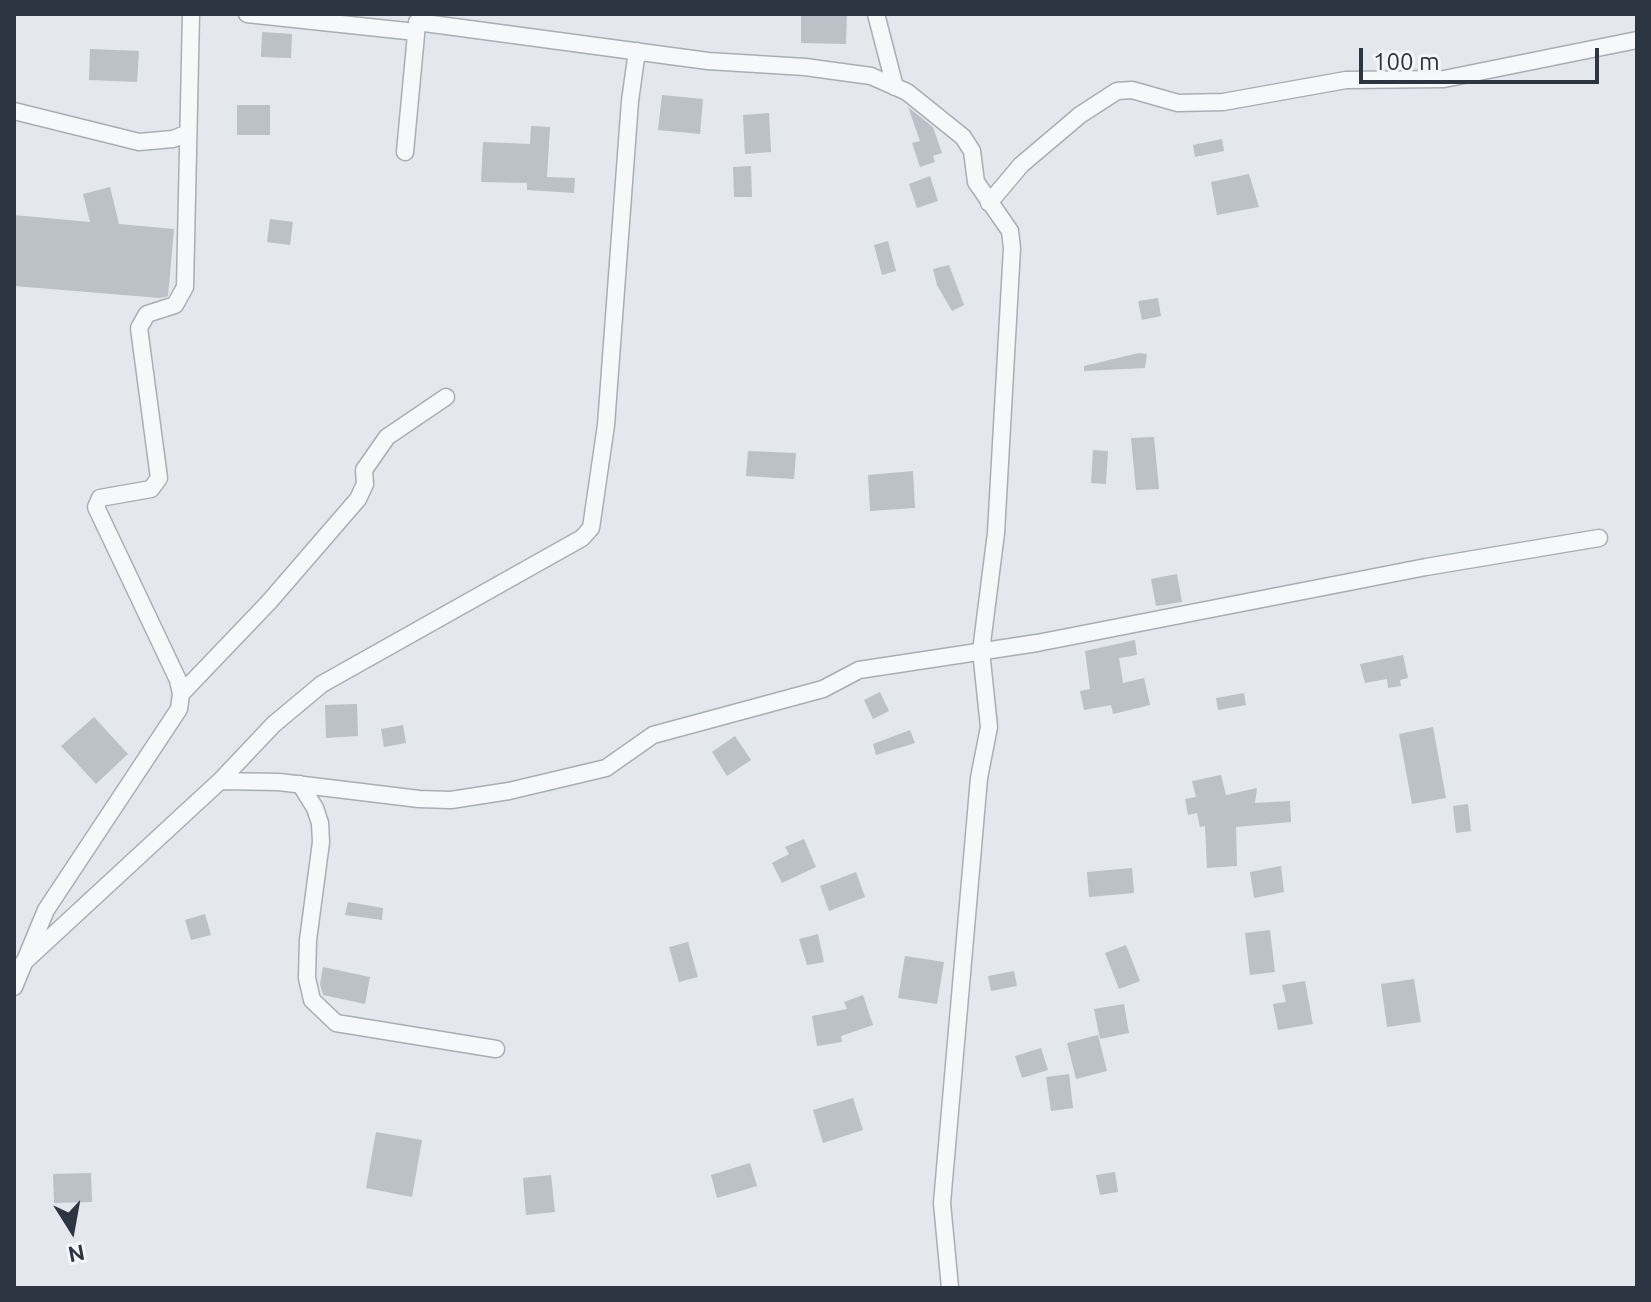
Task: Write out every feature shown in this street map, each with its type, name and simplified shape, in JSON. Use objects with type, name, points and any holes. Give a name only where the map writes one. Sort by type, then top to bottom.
[{"type":"street","points":[[181,694],[96,507],[100,498],[151,489],[159,478],[139,328],[147,314],[175,305],[185,287],[192,14]]},
{"type":"street","points":[[247,14],[417,22],[637,51],[871,76],[895,87],[963,137],[972,151],[976,182],[1010,231],[1012,248],[996,533],[981,651],[989,727],[979,778],[966,901],[958,1049],[942,1203],[950,1288]]},
{"type":"street","points":[[876,14],[895,87]]},
{"type":"street","points":[[405,152],[417,22]]},
{"type":"street","points":[[989,203],[1021,165],[1080,115],[1117,91],[1132,90],[1178,103],[1223,102],[1346,80],[1444,79],[1637,40]]},
{"type":"street","points":[[23,963],[220,781],[274,724],[322,684],[582,538],[591,528],[606,425],[630,101],[637,51]]},
{"type":"street","points":[[14,111],[139,142],[173,139],[188,133]]},
{"type":"street","points":[[14,987],[46,910],[70,870],[172,724],[181,694],[269,602],[358,499],[365,484],[364,470],[387,437],[446,397]]},
{"type":"street","points":[[220,781],[300,784],[419,799],[451,800],[509,791],[606,768],[653,735],[823,689],[859,670],[981,651],[1599,538]]},
{"type":"street","points":[[300,784],[315,808],[320,833],[308,940],[307,978],[312,1000],[336,1023],[496,1049]]},
{"type":"building","points":[[801,14],[847,14],[846,44],[801,43]]},
{"type":"building","points":[[262,32],[292,34],[291,58],[261,57]]},
{"type":"building","points":[[90,49],[139,51],[137,82],[89,80]]},
{"type":"building","points":[[662,95],[703,99],[700,134],[658,130]]},
{"type":"building","points":[[237,105],[270,105],[270,135],[237,135]]},
{"type":"building","points":[[908,107],[933,127],[942,153],[933,156],[935,162],[920,167],[912,143],[920,141]]},
{"type":"building","points":[[769,113],[771,152],[745,154],[743,115]]},
{"type":"building","points":[[531,126],[550,127],[547,177],[575,178],[574,193],[527,190],[527,183],[481,182],[483,142],[530,144]]},
{"type":"building","points":[[1222,139],[1224,151],[1195,157],[1193,145]]},
{"type":"building","points":[[751,166],[752,197],[734,197],[733,167]]},
{"type":"building","points":[[1249,174],[1259,207],[1217,215],[1211,182]]},
{"type":"building","points":[[930,176],[938,201],[917,208],[909,184]]},
{"type":"building","points":[[110,187],[119,224],[174,229],[168,296],[160,298],[14,286],[14,215],[90,222],[83,194]]},
{"type":"building","points":[[270,219],[293,222],[290,245],[267,242]]},
{"type":"building","points":[[888,241],[896,271],[882,275],[874,245]]},
{"type":"building","points":[[949,265],[964,305],[952,311],[937,285],[933,269]]},
{"type":"building","points":[[1158,298],[1161,316],[1142,320],[1138,301]]},
{"type":"building","points":[[1139,353],[1147,354],[1145,368],[1084,371],[1084,366]]},
{"type":"building","points":[[1154,437],[1159,489],[1136,490],[1131,438]]},
{"type":"building","points":[[1093,450],[1108,451],[1106,484],[1091,483]]},
{"type":"building","points":[[748,451],[796,453],[794,479],[746,476]]},
{"type":"building","points":[[913,471],[915,508],[870,511],[868,475]]},
{"type":"building","points":[[1177,574],[1182,602],[1156,606],[1151,579]]},
{"type":"building","points":[[1135,640],[1137,655],[1119,658],[1123,683],[1144,678],[1150,705],[1113,714],[1111,705],[1084,710],[1080,691],[1090,689],[1085,651]]},
{"type":"building","points":[[1403,655],[1408,678],[1400,680],[1401,686],[1388,688],[1387,679],[1365,683],[1360,664]]},
{"type":"building","points":[[880,692],[889,711],[873,719],[864,700]]},
{"type":"building","points":[[1244,693],[1246,705],[1218,710],[1216,698]]},
{"type":"building","points":[[357,704],[358,736],[326,738],[325,705]]},
{"type":"building","points":[[94,717],[128,754],[96,784],[61,746]]},
{"type":"building","points":[[403,725],[406,743],[384,747],[381,729]]},
{"type":"building","points":[[1433,727],[1446,798],[1412,804],[1399,734]]},
{"type":"building","points":[[910,730],[915,743],[876,755],[873,744]]},
{"type":"building","points":[[735,736],[751,760],[727,776],[712,752]]},
{"type":"building","points":[[1221,775],[1226,795],[1257,788],[1255,803],[1290,801],[1291,822],[1236,827],[1237,866],[1207,868],[1205,826],[1200,827],[1197,813],[1188,815],[1185,799],[1196,797],[1192,781]]},
{"type":"building","points":[[1468,804],[1471,831],[1456,833],[1453,806]]},
{"type":"building","points":[[804,839],[816,867],[782,883],[772,863],[789,854],[785,847]]},
{"type":"building","points":[[1281,866],[1284,892],[1254,898],[1250,872]]},
{"type":"building","points":[[1132,868],[1134,893],[1089,897],[1087,872]]},
{"type":"building","points":[[856,872],[865,897],[829,911],[820,886]]},
{"type":"building","points":[[348,902],[383,908],[382,920],[345,915]]},
{"type":"building","points":[[205,914],[211,935],[191,940],[185,920]]},
{"type":"building","points":[[1270,930],[1275,972],[1250,975],[1245,933]]},
{"type":"building","points":[[818,934],[824,962],[807,965],[799,939]]},
{"type":"building","points":[[688,942],[698,977],[679,982],[669,947]]},
{"type":"building","points":[[1126,945],[1140,981],[1119,989],[1105,953]]},
{"type":"building","points":[[905,956],[944,962],[937,1004],[898,998]]},
{"type":"building","points":[[323,967],[370,977],[365,1004],[323,995],[320,984]]},
{"type":"building","points":[[1014,971],[1017,986],[991,991],[988,976]]},
{"type":"building","points":[[1414,979],[1421,1022],[1387,1027],[1381,984]]},
{"type":"building","points":[[1305,981],[1313,1024],[1278,1030],[1273,1004],[1286,1002],[1282,985]]},
{"type":"building","points":[[863,995],[873,1025],[841,1036],[842,1042],[817,1046],[812,1016],[847,1009],[844,1002]]},
{"type":"building","points":[[1124,1004],[1129,1033],[1100,1039],[1094,1009]]},
{"type":"building","points":[[1098,1035],[1107,1071],[1076,1079],[1067,1043]]},
{"type":"building","points":[[1041,1048],[1048,1070],[1022,1078],[1015,1056]]},
{"type":"building","points":[[1069,1074],[1073,1108],[1051,1111],[1046,1077]]},
{"type":"building","points":[[853,1098],[863,1130],[823,1143],[813,1110]]},
{"type":"building","points":[[376,1132],[422,1140],[412,1197],[366,1188]]},
{"type":"building","points":[[750,1163],[757,1186],[717,1198],[711,1175]]},
{"type":"building","points":[[1115,1172],[1118,1192],[1100,1195],[1096,1175]]},
{"type":"building","points":[[91,1173],[92,1202],[54,1203],[53,1174]]},
{"type":"building","points":[[551,1175],[555,1212],[526,1215],[523,1178]]}]
